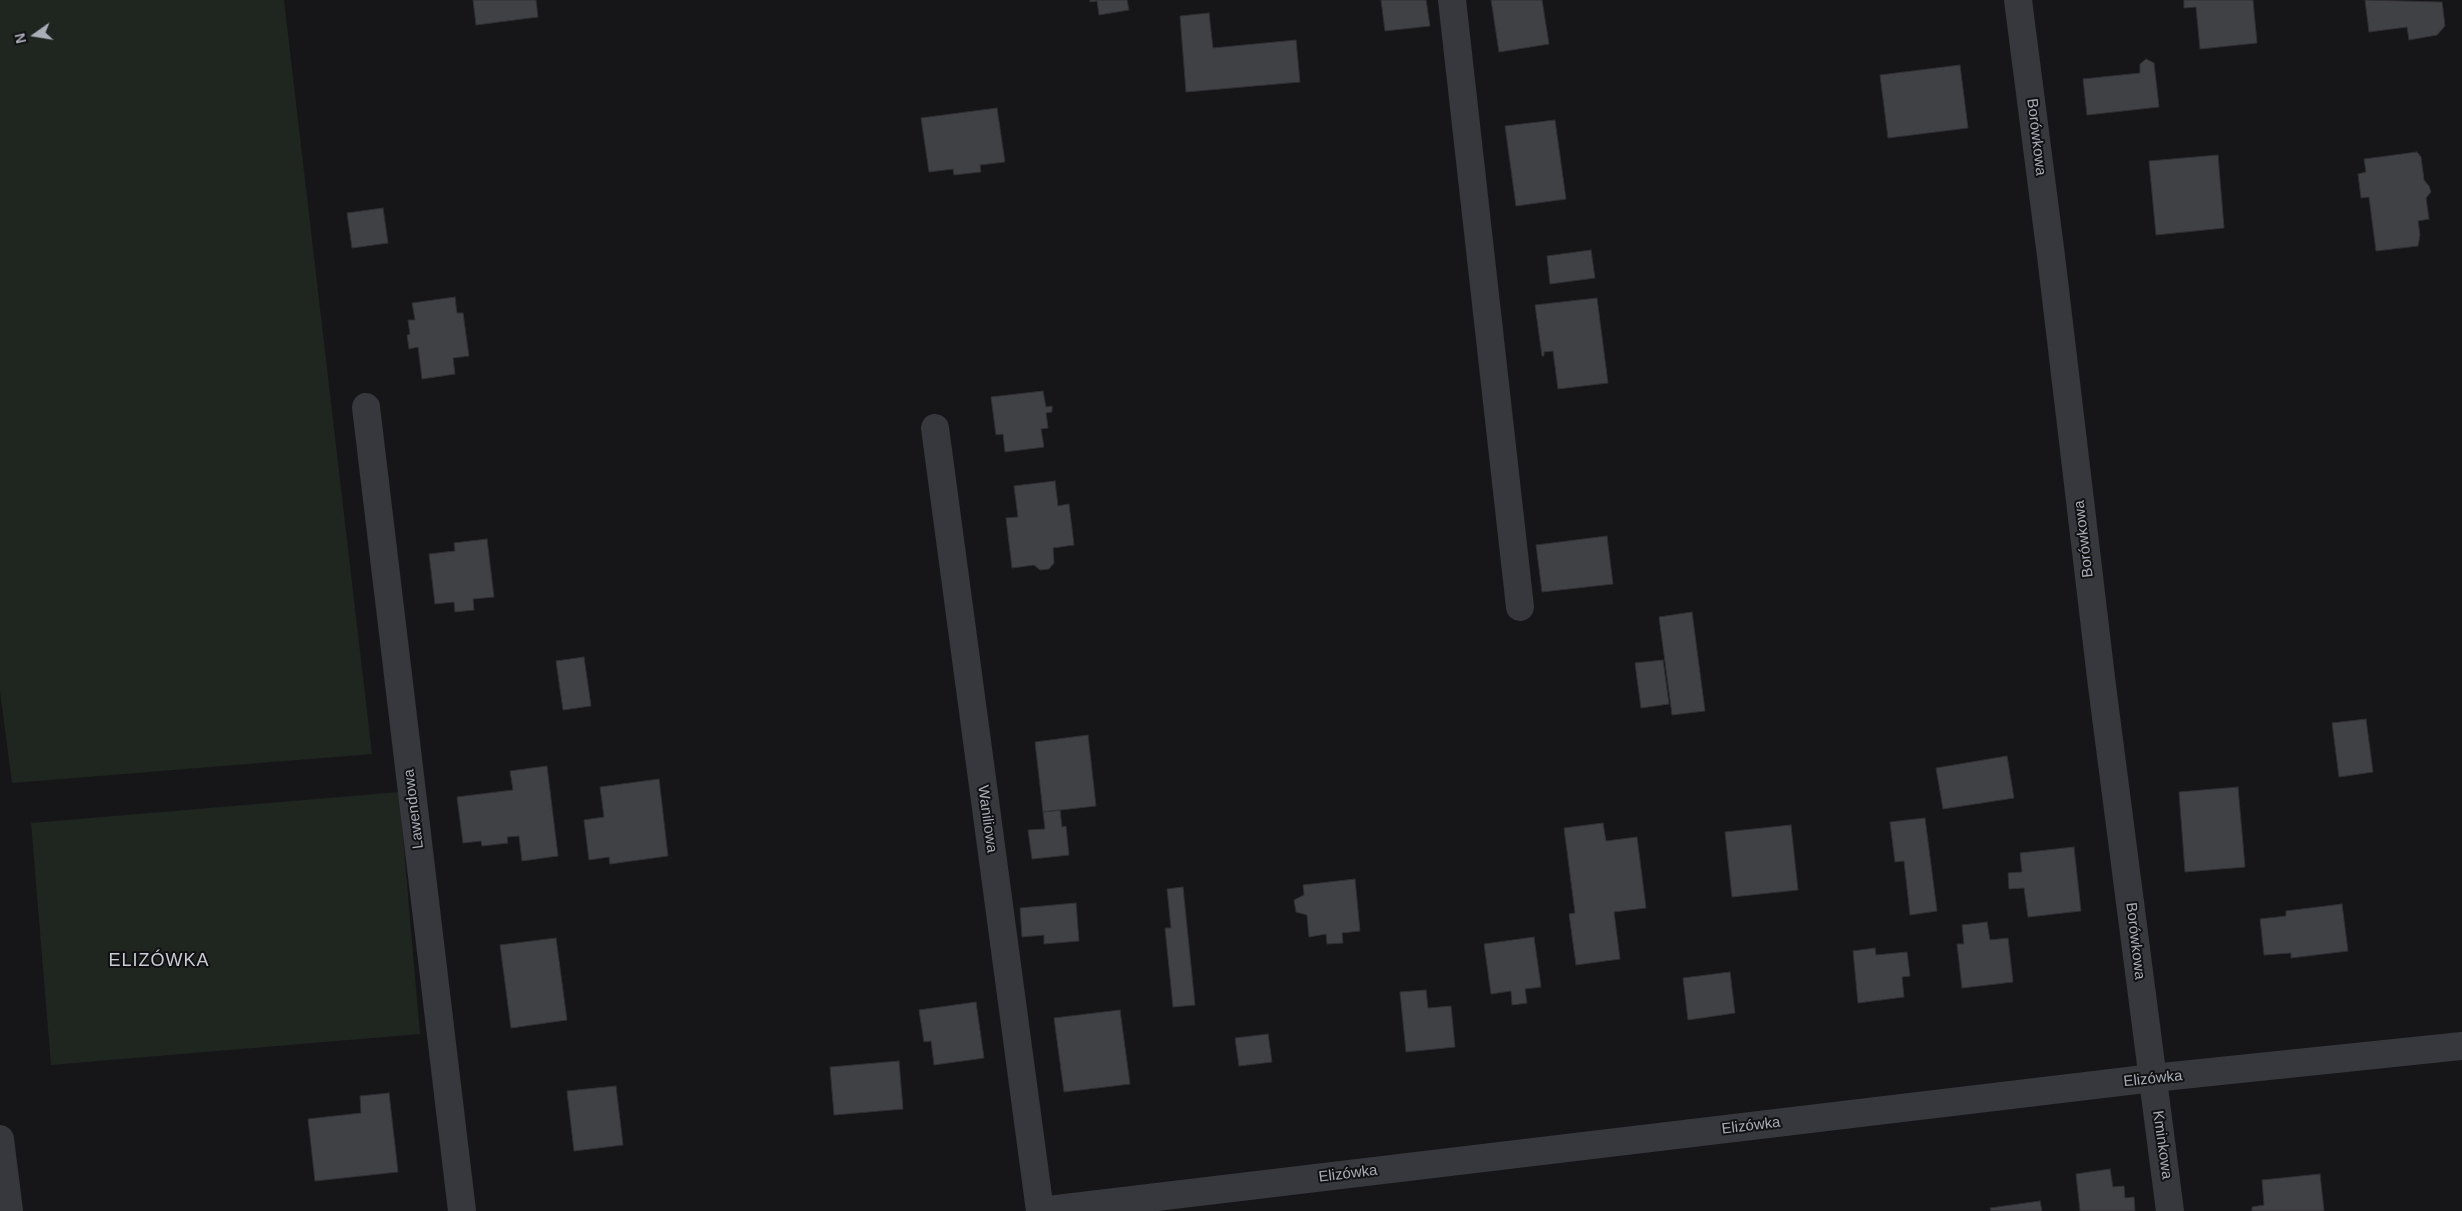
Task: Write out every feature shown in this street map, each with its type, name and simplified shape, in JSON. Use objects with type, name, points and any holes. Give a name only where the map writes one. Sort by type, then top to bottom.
[{"type":"street","points":[[1452,0],[1520,607]]},
{"type":"street","name":"Borówkowa","points":[[2018,0],[2102,686],[2153,1078]]},
{"type":"street","name":"Lawendowa","points":[[366,408],[462,1211]]},
{"type":"street","name":"Waniliowa","points":[[936,428],[1040,1211]]},
{"type":"street","name":"Elizówka","points":[[1040,1211],[2153,1078],[2462,1046]]},
{"type":"street","name":"Kminkowa","points":[[2153,1078],[2170,1211]]},
{"type":"street","points":[[0,1139],[9,1211]]},
{"type":"shaded area","points":[[0,0],[284,0],[372,754],[12,783],[0,691]]},
{"type":"shaded area","points":[[399,792],[420,1034],[51,1065],[31,823]]},
{"type":"building","points":[[473,0],[536,0],[538,17],[476,25]]},
{"type":"building","points":[[1090,0],[1127,0],[1129,10],[1099,15],[1097,1],[1090,2]]},
{"type":"building","points":[[1381,0],[1426,0],[1430,26],[1385,31]]},
{"type":"building","points":[[1491,0],[1542,0],[1549,44],[1499,52]]},
{"type":"building","points":[[2184,0],[2253,0],[2257,43],[2200,49],[2196,7],[2184,8]]},
{"type":"building","points":[[2365,0],[2442,2],[2445,26],[2437,35],[2409,40],[2407,27],[2369,32]]},
{"type":"building","points":[[1209,13],[1213,48],[1296,40],[1300,82],[1186,92],[1180,16]]},
{"type":"building","points":[[2146,59],[2154,63],[2159,107],[2087,115],[2083,79],[2140,73],[2140,64]]},
{"type":"building","points":[[1960,65],[1968,128],[1888,138],[1880,75]]},
{"type":"building","points":[[997,108],[1005,162],[980,165],[981,172],[954,175],[953,169],[929,172],[921,118]]},
{"type":"building","points":[[1555,120],[1566,199],[1516,206],[1505,126]]},
{"type":"building","points":[[2417,152],[2421,157],[2424,180],[2431,192],[2426,198],[2429,219],[2418,221],[2420,235],[2418,246],[2376,251],[2369,197],[2361,198],[2358,174],[2366,172],[2364,159]]},
{"type":"building","points":[[2218,155],[2224,228],[2156,235],[2149,161]]},
{"type":"building","points":[[383,208],[388,243],[352,248],[347,213]]},
{"type":"building","points":[[1591,250],[1595,278],[1550,284],[1547,256]]},
{"type":"building","points":[[455,297],[457,313],[463,313],[469,356],[453,358],[455,374],[422,379],[418,347],[409,349],[407,335],[410,334],[408,320],[415,320],[412,303]]},
{"type":"building","points":[[1597,298],[1608,383],[1558,389],[1553,351],[1544,352],[1544,356],[1542,356],[1535,305]]},
{"type":"building","points":[[1043,391],[1046,407],[1052,406],[1052,412],[1046,413],[1048,428],[1041,429],[1044,447],[1005,452],[1003,434],[996,435],[991,397]]},
{"type":"building","points":[[1055,481],[1058,506],[1069,504],[1074,545],[1053,548],[1054,563],[1049,569],[1040,570],[1034,565],[1012,568],[1006,518],[1018,517],[1014,486]]},
{"type":"building","points":[[1607,536],[1613,584],[1542,592],[1536,545]]},
{"type":"building","points":[[487,539],[494,597],[473,599],[474,610],[455,612],[454,602],[435,604],[429,554],[455,551],[454,543]]},
{"type":"building","points":[[1692,612],[1705,711],[1672,715],[1659,617]]},
{"type":"building","points":[[584,657],[591,706],[563,710],[556,661]]},
{"type":"building","points":[[1663,660],[1669,704],[1641,708],[1635,663]]},
{"type":"building","points":[[2366,719],[2373,772],[2339,777],[2332,723]]},
{"type":"building","points":[[1088,735],[1096,806],[1043,812],[1035,742]]},
{"type":"building","points":[[2007,756],[2014,798],[1943,809],[1936,768]]},
{"type":"building","points":[[547,766],[558,856],[522,861],[519,836],[507,837],[508,843],[482,846],[481,841],[463,843],[457,797],[513,790],[510,771]]},
{"type":"building","points":[[659,779],[668,856],[610,864],[609,857],[589,860],[584,820],[604,817],[600,787]]},
{"type":"building","points":[[2238,787],[2245,867],[2185,872],[2179,792]]},
{"type":"building","points":[[1060,810],[1062,827],[1066,826],[1069,855],[1032,859],[1028,830],[1045,829],[1043,812]]},
{"type":"building","points":[[1925,818],[1937,911],[1910,915],[1904,861],[1895,862],[1890,822]]},
{"type":"building","points":[[1603,823],[1606,841],[1637,837],[1646,908],[1614,912],[1620,959],[1576,965],[1569,914],[1575,913],[1564,828]]},
{"type":"building","points":[[1791,825],[1798,890],[1732,897],[1725,832]]},
{"type":"building","points":[[2074,847],[2081,911],[2028,917],[2024,888],[2009,889],[2008,873],[2022,872],[2020,853]]},
{"type":"building","points":[[1355,879],[1360,931],[1342,933],[1343,943],[1327,944],[1326,934],[1309,937],[1307,915],[1296,912],[1294,900],[1304,895],[1303,885]]},
{"type":"building","points":[[1183,887],[1195,1005],[1173,1007],[1165,928],[1171,928],[1167,889]]},
{"type":"building","points":[[1076,903],[1079,941],[1044,944],[1044,935],[1022,937],[1020,908]]},
{"type":"building","points":[[2342,904],[2348,951],[2291,958],[2291,953],[2264,955],[2260,919],[2286,916],[2286,911]]},
{"type":"building","points":[[1987,922],[1990,940],[2008,938],[2013,982],[1962,988],[1957,944],[1964,944],[1962,925]]},
{"type":"building","points":[[1534,937],[1541,987],[1525,989],[1527,1003],[1512,1005],[1511,991],[1491,994],[1484,944]]},
{"type":"building","points":[[556,938],[567,1020],[511,1028],[500,945]]},
{"type":"building","points":[[1875,948],[1876,955],[1907,952],[1910,976],[1902,977],[1904,997],[1858,1003],[1853,951]]},
{"type":"building","points":[[1730,972],[1735,1013],[1688,1020],[1683,978]]},
{"type":"building","points":[[1426,990],[1428,1008],[1451,1006],[1455,1047],[1406,1052],[1400,992]]},
{"type":"building","points":[[976,1002],[984,1058],[934,1065],[931,1041],[924,1042],[919,1010]]},
{"type":"building","points":[[1120,1010],[1130,1084],[1064,1092],[1054,1018]]},
{"type":"building","points":[[1268,1034],[1272,1062],[1239,1066],[1235,1038]]},
{"type":"building","points":[[899,1061],[903,1109],[834,1115],[830,1067]]},
{"type":"building","points":[[616,1086],[623,1145],[574,1151],[567,1091]]},
{"type":"building","points":[[389,1093],[398,1172],[315,1181],[308,1119],[361,1113],[360,1096]]},
{"type":"building","points":[[2110,1169],[2113,1187],[2124,1186],[2125,1198],[2134,1197],[2135,1211],[2080,1211],[2076,1174]]},
{"type":"building","points":[[2320,1174],[2324,1211],[2252,1211],[2252,1207],[2264,1205],[2262,1180]]},
{"type":"building","points":[[2040,1201],[2042,1211],[1991,1211],[1990,1208]]},
{"type":"district","name":"ELIZÓWKA","points":[[159,961]]}]
